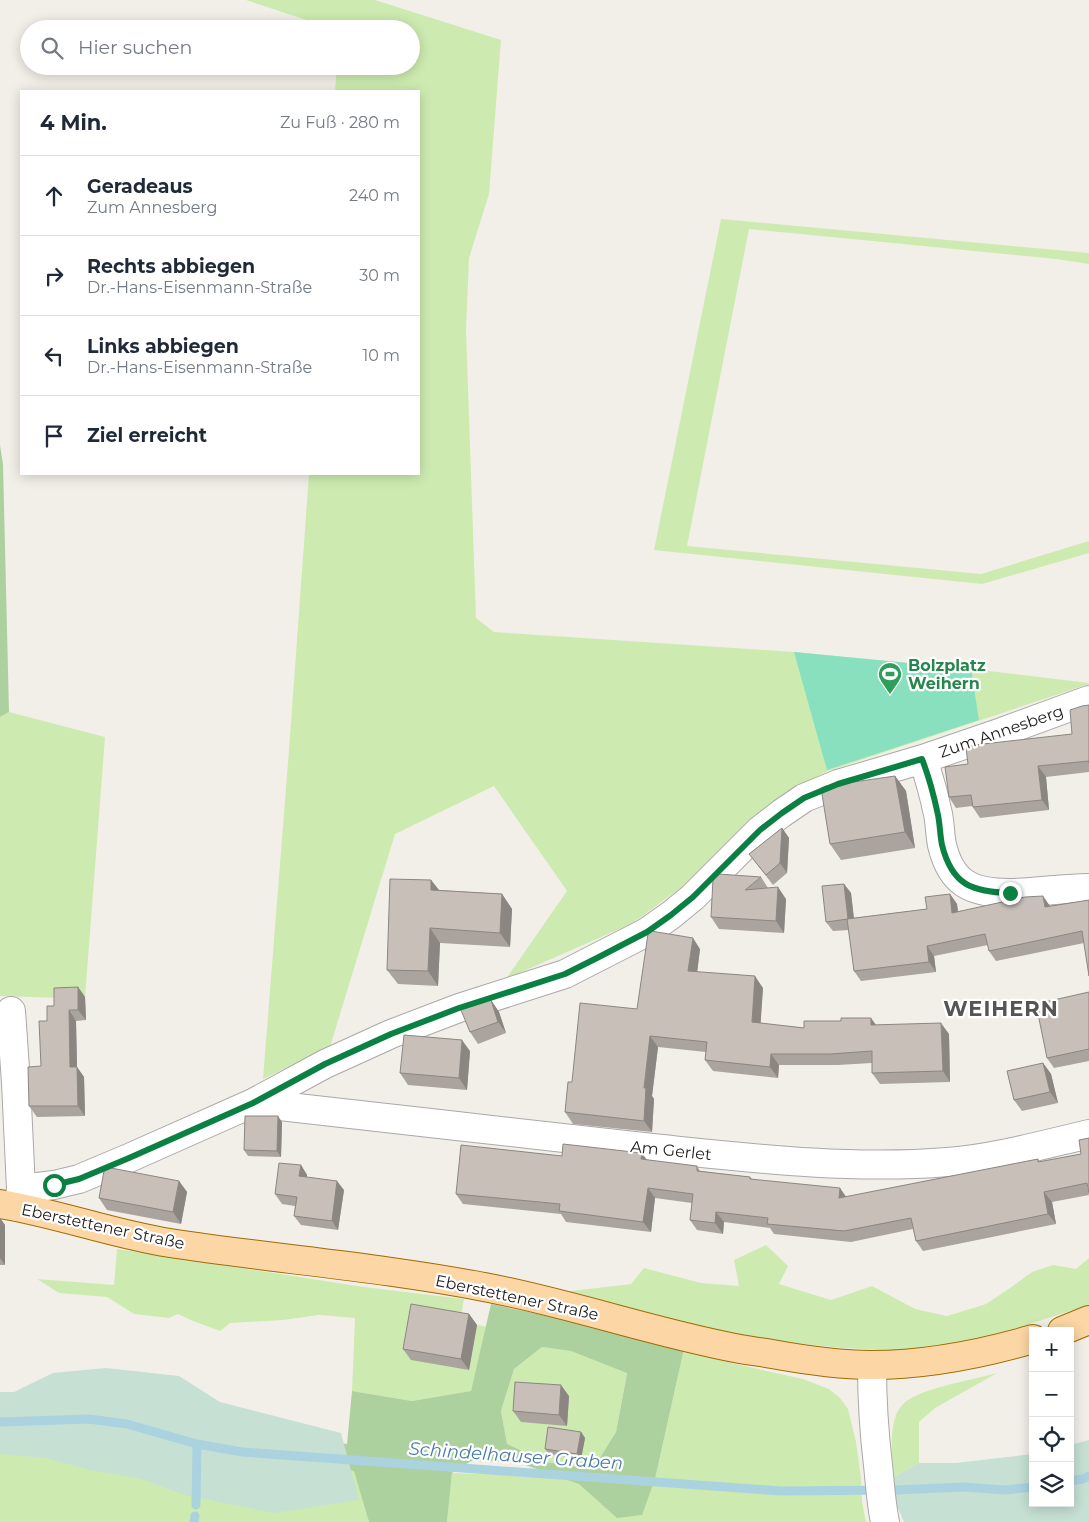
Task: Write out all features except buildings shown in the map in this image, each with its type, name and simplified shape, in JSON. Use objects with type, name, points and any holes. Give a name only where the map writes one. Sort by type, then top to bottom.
[{"type":"main road","name":"Eberstettener Straße","points":[[13,1200],[113,1231],[169,1242],[481,1286],[532,1297],[685,1337],[741,1349],[832,1363],[872,1365],[924,1361],[995,1350],[1029,1340]]},
{"type":"main road","points":[[1072,1327],[1089,1320]]},
{"type":"street","name":"Zum Annesberg","points":[[13,1200],[54,1185],[79,1179],[129,1158],[253,1103],[325,1064],[391,1034],[459,1008],[565,974],[597,958],[647,932],[671,915],[693,897],[760,830],[804,798],[838,784],[922,759],[1089,700]]},
{"type":"street","points":[[922,759],[936,805],[942,844],[947,861],[954,875],[966,886],[994,893],[1089,888]]},
{"type":"street","points":[[11,1011],[16,1082],[13,1200]]},
{"type":"street","name":"Am Gerlet","points":[[253,1103],[744,1157],[824,1163],[948,1162],[983,1157],[1089,1134]]},
{"type":"street","points":[[872,1365],[872,1388],[881,1500]]},
{"type":"green space","points":[[246,0],[375,0],[501,40],[489,194],[469,258],[466,330],[476,618],[494,632],[794,652],[972,669],[1089,684],[828,771],[798,786],[706,869],[633,923],[506,979],[567,891],[494,786],[395,834],[330,1047],[263,1079],[309,475],[420,475],[420,90],[335,90],[336,75],[420,75],[420,20],[307,20]]},
{"type":"green space","points":[[721,219],[1089,253],[1089,264],[1056,259],[749,229],[687,546],[981,574],[1089,541],[1089,553],[982,584],[654,550]]},
{"type":"green space","points":[[0,445],[3,464],[9,712],[0,717]]},
{"type":"green space","name":"Bolzplatz Weihern","points":[[794,652],[971,669],[979,720],[827,770]]},
{"type":"green space","points":[[9,712],[105,737],[85,997],[0,996],[0,717]]},
{"type":"green space","points":[[766,1245],[788,1266],[779,1284],[831,1300],[872,1286],[915,1309],[947,1316],[986,1304],[1032,1272],[1053,1265],[1076,1269],[1089,1258],[1089,1305],[979,1340],[905,1351],[841,1348],[758,1339],[688,1325],[563,1292],[631,1284],[644,1268],[701,1283],[739,1286],[734,1260]]},
{"type":"green space","points":[[117,1249],[364,1287],[464,1299],[460,1322],[469,1370],[477,1325],[487,1327],[471,1391],[412,1401],[352,1391],[355,1318],[319,1315],[283,1320],[230,1323],[220,1331],[178,1314],[169,1318],[134,1314],[107,1297],[59,1293],[37,1279],[114,1285]]},
{"type":"green space","points":[[491,1304],[627,1333],[684,1349],[655,1479],[642,1515],[617,1518],[579,1484],[517,1462],[471,1461],[452,1473],[447,1522],[369,1522],[354,1471],[262,1460],[231,1428],[347,1444],[352,1391],[412,1401],[471,1391]],"holes":[[[542,1347],[571,1351],[627,1373],[616,1432],[593,1469],[546,1462],[507,1444],[501,1411],[514,1369]]]},
{"type":"green space","points":[[542,1347],[572,1351],[627,1372],[616,1432],[593,1469],[546,1462],[507,1445],[501,1411],[514,1369]]},
{"type":"green space","points":[[684,1349],[731,1363],[803,1379],[829,1389],[840,1398],[848,1409],[856,1442],[866,1522],[447,1522],[452,1473],[655,1479]]},
{"type":"green space","points":[[106,1368],[179,1376],[220,1402],[341,1433],[359,1500],[274,1513],[185,1495],[138,1478],[90,1470],[46,1458],[0,1454],[0,1392],[14,1392],[53,1373]]},
{"type":"green space","points":[[997,1373],[935,1408],[919,1422],[919,1463],[894,1477],[892,1430],[896,1415],[904,1403],[927,1391]]},
{"type":"green space","points":[[1089,1440],[1089,1522],[904,1522],[895,1501],[894,1477],[919,1463],[956,1463],[1029,1454],[1029,1507],[1074,1507],[1074,1444]]},
{"type":"green space","points":[[0,1447],[262,1460],[355,1471],[369,1522],[0,1522]]},
{"type":"waterway","name":"Schindelhauser Graben","points":[[0,1422],[89,1419],[127,1424],[197,1444],[242,1452],[781,1491],[964,1487],[1005,1490],[1029,1487]]},
{"type":"waterway","points":[[196,1505],[197,1444]]},
{"type":"waterway","name":"Schindelhauser Graben","points":[[1074,1480],[1089,1476]]},
{"type":"waterway","points":[[194,1522],[195,1516]]},
{"type":"place","name":"Bolzplatz Weihern","points":[[890,695]]},
{"type":"district","name":"WEIHERN","points":[[1001,1009]]},
{"type":"route","points":[[54,1185],[79,1179],[253,1103],[325,1064],[391,1034],[459,1008],[565,974],[597,958],[647,932],[671,915],[693,897],[760,830],[782,813],[804,798],[838,784],[922,759],[936,805],[942,844],[954,875],[966,886],[994,893],[1010,893]]}]
